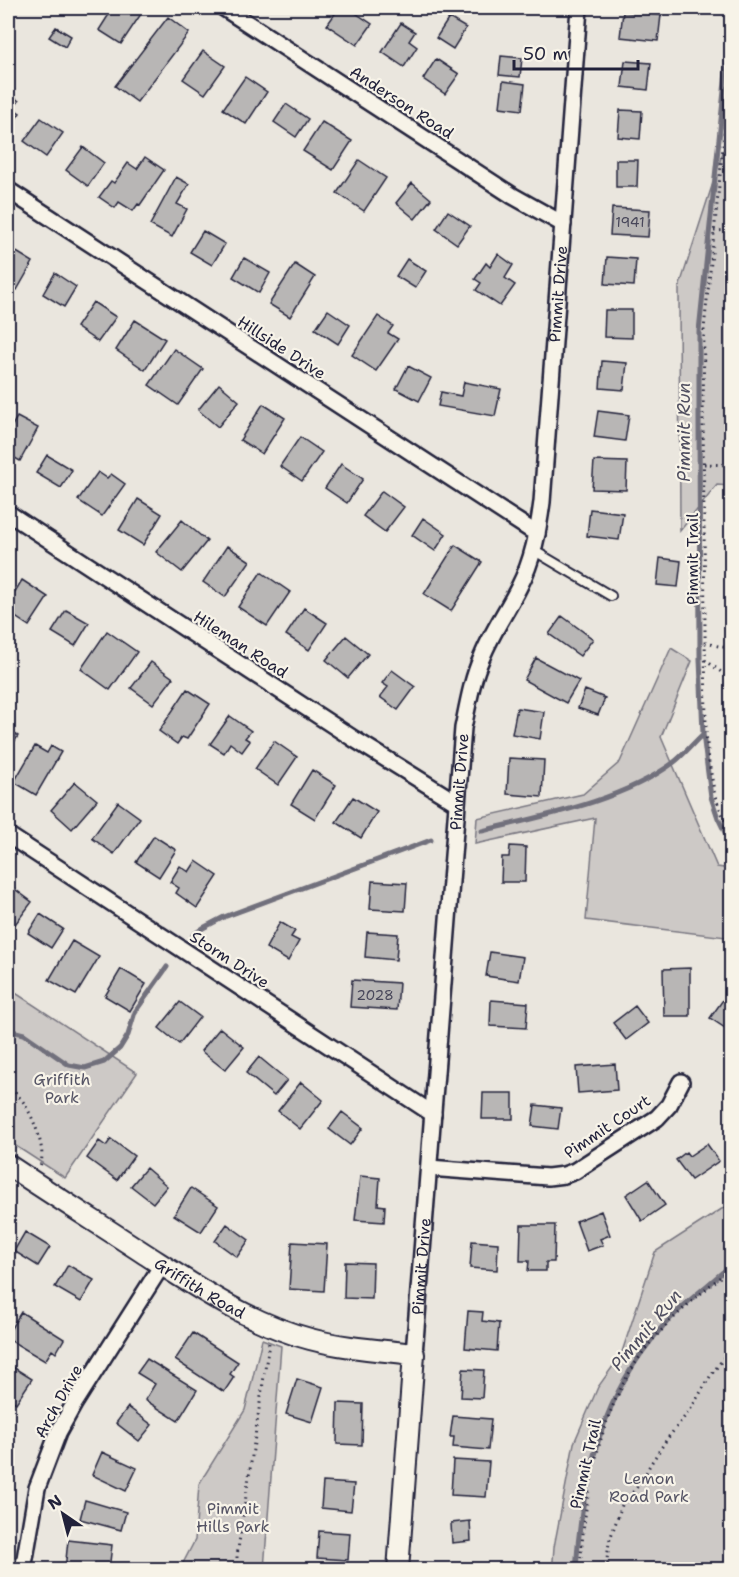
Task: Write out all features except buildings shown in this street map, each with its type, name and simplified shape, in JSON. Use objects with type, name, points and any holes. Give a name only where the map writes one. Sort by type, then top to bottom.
[{"type":"street","name":"Anderson Road","points":[[224,8],[513,196],[563,224]]},
{"type":"street","name":"Pimmit Drive","points":[[398,1569],[463,728],[470,689],[481,658],[519,587],[530,561],[537,534],[542,502],[579,8]]},
{"type":"street","name":"Hillside Drive","points":[[8,190],[537,534]]},
{"type":"street","name":"Hileman Road","points":[[8,513],[354,739],[457,803]]},
{"type":"street","name":"Storm Drive","points":[[8,835],[433,1113]]},
{"type":"street","name":"Pimmit Court","points":[[429,1168],[548,1177],[564,1175],[575,1171],[657,1118],[669,1105],[681,1082]]},
{"type":"street","name":"Griffith Road","points":[[8,1165],[224,1304],[272,1326],[311,1340],[414,1354]]},
{"type":"street","name":"Arch Drive","points":[[23,1569],[37,1488],[58,1433],[162,1265]]},
{"type":"lane","points":[[533,550],[611,596]]},
{"type":"path","name":"Pimmit Trail","points":[[732,61],[704,329],[706,733],[715,796],[732,839]]},
{"type":"path","points":[[714,231],[732,230]]},
{"type":"path","points":[[704,464],[732,465]]},
{"type":"path","points":[[705,642],[732,649]]},
{"type":"path","points":[[705,660],[732,680]]},
{"type":"path","points":[[11,1088],[21,1099],[30,1115],[41,1149],[42,1163],[32,1181]]},
{"type":"path","name":"Pimmit Trail","points":[[580,1569],[582,1539],[592,1475],[609,1414],[628,1377],[651,1343],[683,1308],[732,1267]]},
{"type":"path","points":[[237,1569],[237,1556],[272,1326]]},
{"type":"path","points":[[609,1569],[607,1560],[609,1542],[622,1505],[642,1481],[650,1465],[732,1347]]},
{"type":"green space","points":[[731,127],[731,486],[717,485],[680,531],[679,288]]},
{"type":"green space","points":[[671,648],[692,661],[661,737],[717,867],[731,869],[731,921],[726,937],[586,920],[595,818],[475,844],[477,818],[583,794],[620,762]]},
{"type":"green space","name":"Griffith Park","points":[[8,988],[137,1073],[65,1178],[8,1141]]},
{"type":"green space","name":"Lemon Road Park","points":[[731,1203],[731,1569],[550,1569],[574,1443],[598,1387],[621,1355],[655,1252]]},
{"type":"green space","name":"Pimmit Hills Park","points":[[262,1339],[281,1346],[264,1569],[180,1569],[195,1540],[199,1484],[245,1410]]},
{"type":"waterway","name":"Pimmit Run","points":[[732,14],[699,331],[700,659],[703,734],[711,797],[732,847]]},
{"type":"waterway","points":[[482,831],[581,806],[630,788],[673,763],[703,734]]},
{"type":"waterway","points":[[193,935],[224,917],[431,840]]},
{"type":"waterway","points":[[8,1030],[24,1034],[69,1065],[85,1068],[104,1062],[120,1048],[128,1035],[135,1012],[167,967]]},
{"type":"waterway","name":"Pimmit Run","points":[[576,1570],[578,1540],[588,1480],[595,1450],[617,1394],[631,1368],[658,1332],[678,1311],[732,1264]]}]
